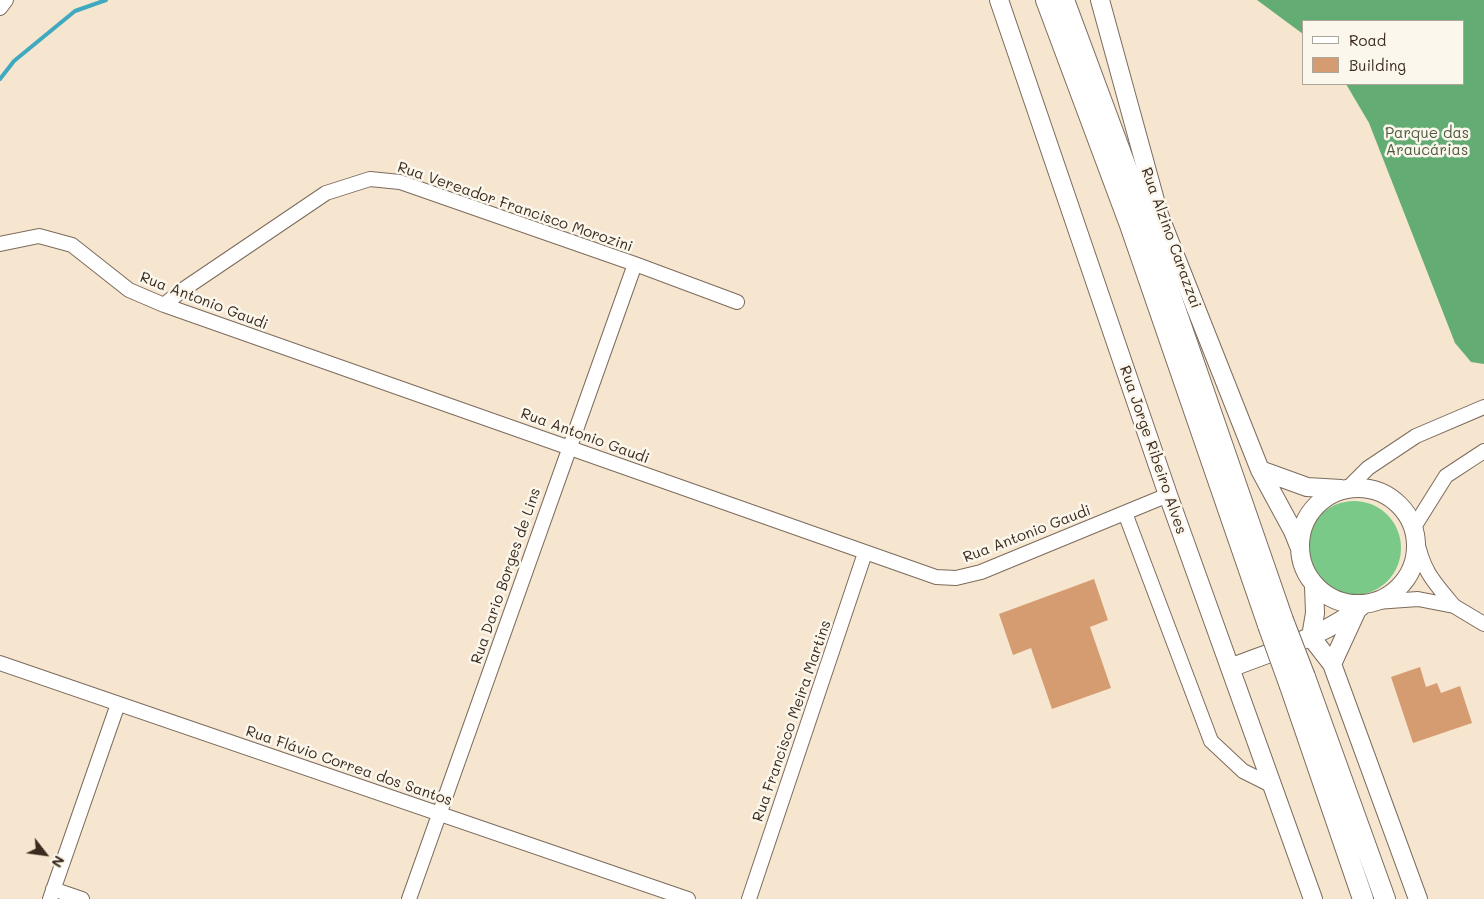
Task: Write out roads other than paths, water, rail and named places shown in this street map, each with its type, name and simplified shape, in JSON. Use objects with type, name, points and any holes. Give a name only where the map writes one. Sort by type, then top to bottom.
[{"type":"highway","points":[[1046,0],[1275,623],[1385,899]]},
{"type":"highway","points":[[1064,0],[1129,176],[1275,623]]},
{"type":"highway","points":[[1298,682],[1363,899]]},
{"type":"main road","name":"Rua Jorge Ribeiro Alves","points":[[999,0],[1168,495],[1313,899]]},
{"type":"main road","name":"Rua Alzino Carazzai","points":[[1100,0],[1159,215],[1260,470],[1293,531],[1299,546]]},
{"type":"main road","points":[[1230,668],[1311,637],[1394,592],[1408,576],[1415,557],[1415,532],[1406,512],[1388,495],[1364,487],[1307,487],[1260,470]]},
{"type":"main road","points":[[1344,488],[1324,497],[1310,511],[1302,528],[1299,546],[1301,561],[1306,574],[1314,586],[1329,597],[1366,606]]},
{"type":"main road","points":[[1314,586],[1315,613],[1311,637],[1332,664],[1418,899]]},
{"type":"main road","points":[[1332,664],[1366,606]]},
{"type":"street","points":[[0,8],[6,0]]},
{"type":"street","name":"Rua Vereador Francisco Morozini","points":[[164,306],[181,291],[326,193],[370,179],[400,182],[635,264],[736,302]]},
{"type":"street","name":"Rua Antonio Gaudi","points":[[0,244],[39,236],[72,245],[129,290],[164,306],[569,447],[920,573],[936,577],[956,578],[981,572],[1168,495]]},
{"type":"street","name":"Rua Dario Borges de Lins","points":[[409,899],[635,264]]},
{"type":"street","points":[[1344,488],[1368,468],[1416,436],[1484,407]]},
{"type":"street","points":[[1457,419],[1484,418]]},
{"type":"street","points":[[1484,451],[1446,476],[1415,532],[1421,562],[1427,574],[1454,606],[1484,624]]},
{"type":"street","points":[[1125,513],[1211,741],[1243,771],[1271,785]]},
{"type":"street","name":"Rua Francisco Meira Martins","points":[[749,899],[865,553]]},
{"type":"street","points":[[1366,606],[1418,599],[1454,606]]},
{"type":"street","name":"Rua Flávio Correa dos Santos","points":[[0,663],[688,899]]},
{"type":"street","points":[[82,899],[51,894],[118,704]]},
{"type":"waterway","points":[[0,79],[14,61],[75,11],[106,0]]},
{"type":"park label","name":"Parque das Araucárias","points":[[1427,142]]}]
